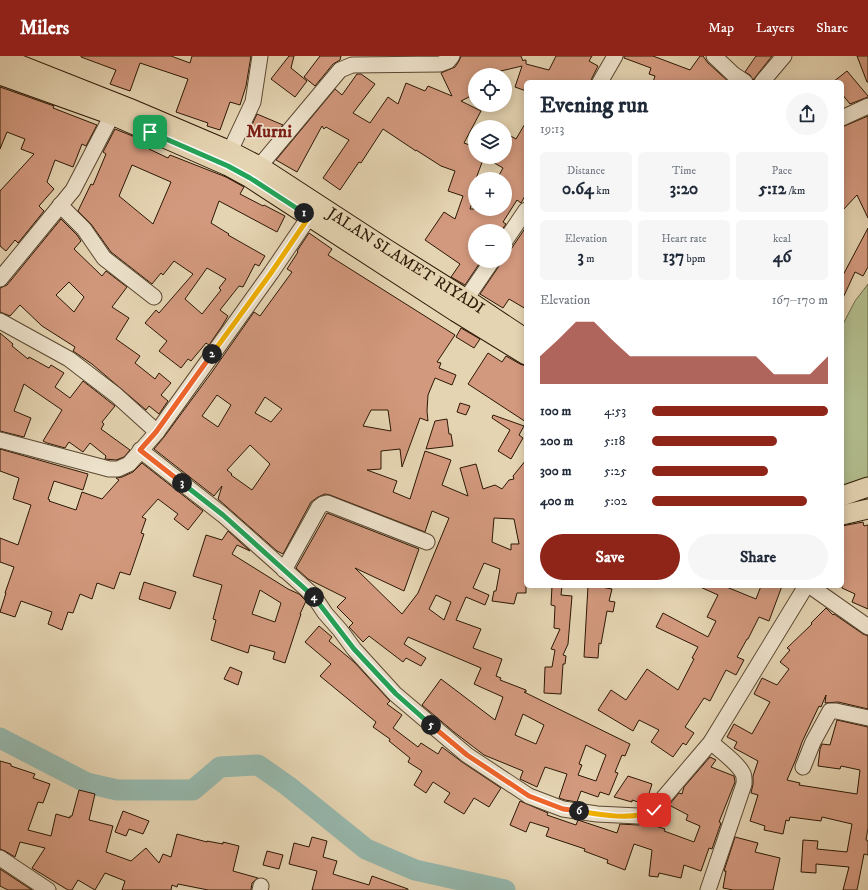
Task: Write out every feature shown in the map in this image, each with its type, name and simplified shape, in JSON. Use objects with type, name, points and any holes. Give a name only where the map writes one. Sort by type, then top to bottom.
[{"type":"main road","name":"JALAN SLAMET RIYADI","points":[[0,57],[59,89],[112,115],[228,166],[255,172],[368,238],[466,299],[524,339]]},
{"type":"main road","name":"JALAN SLAMET RIYADI","points":[[0,75],[129,108],[230,151],[309,217],[524,354]]},
{"type":"main road","points":[[844,495],[868,488]]},
{"type":"main road","points":[[844,515],[868,509]]},
{"type":"street","points":[[230,151],[253,102],[260,56]]},
{"type":"street","points":[[255,172],[340,70],[352,65],[440,64],[448,61],[452,56]]},
{"type":"street","points":[[601,80],[615,56]]},
{"type":"street","points":[[714,56],[733,74],[742,80]]},
{"type":"street","points":[[764,80],[784,56]]},
{"type":"street","points":[[844,117],[868,106]]},
{"type":"street","points":[[0,279],[72,190],[112,115]]},
{"type":"street","points":[[60,205],[84,229],[104,258],[154,297]]},
{"type":"street","points":[[512,231],[524,213]]},
{"type":"street","points":[[0,440],[109,469],[118,469],[129,464],[156,432],[271,273],[309,217]]},
{"type":"street","points":[[466,299],[487,268]]},
{"type":"street","points":[[0,321],[68,359],[116,395],[156,432]]},
{"type":"street","points":[[140,450],[223,515],[313,595],[354,649],[396,694],[467,755],[529,796],[563,809],[597,814],[638,816],[654,810],[711,742],[805,588]]},
{"type":"street","points":[[284,570],[319,507],[323,504],[327,504],[427,542]]},
{"type":"street","points":[[813,588],[868,627]]},
{"type":"street","points":[[803,767],[813,742],[830,711],[868,718]]},
{"type":"street","points":[[708,890],[744,784],[742,772],[711,742]]},
{"type":"street","points":[[0,858],[48,890]]},
{"type":"green space","points":[[868,284],[868,477],[844,485],[844,322],[855,301]]},
{"type":"building","points":[[81,56],[171,56],[190,63],[192,56],[251,56],[246,86],[240,105],[230,102],[220,130],[207,126],[208,123],[176,112],[188,79],[140,63],[130,91],[110,84],[116,70]]},
{"type":"building","points":[[289,56],[294,56],[291,68],[307,81],[295,97],[271,79]]},
{"type":"building","points":[[320,56],[341,56],[340,60],[333,64],[315,86],[304,77]]},
{"type":"building","points":[[461,56],[521,56],[523,61],[526,60],[526,64],[549,70],[556,56],[592,56],[589,61],[598,66],[591,80],[524,80],[524,90],[515,87],[522,66],[512,68],[468,68],[468,98],[461,101],[468,104],[468,112],[480,112],[476,120],[468,120],[468,135],[464,143],[468,144],[468,164],[481,164],[478,172],[468,172],[468,216],[507,216],[503,222],[506,224],[468,224],[468,268],[476,268],[465,285],[451,277],[460,264],[425,240],[444,212],[455,219],[463,196],[448,191],[455,171],[441,166],[383,129],[361,163],[359,162],[340,190],[323,178],[349,140],[326,127],[324,129],[322,126],[297,172],[276,160],[335,89],[342,95],[357,74],[361,74],[375,84],[353,113],[370,123],[388,97],[398,104],[406,83],[425,91],[428,86],[452,96],[441,73],[455,67]]},
{"type":"building","points":[[624,56],[653,56],[690,70],[700,56],[703,56],[708,63],[727,80],[654,80],[655,76],[649,74],[651,68],[624,58]]},
{"type":"building","points":[[756,56],[772,56],[753,80],[750,75],[745,72]]},
{"type":"building","points":[[857,56],[868,56],[868,82],[867,82]]},
{"type":"building","points":[[847,71],[868,97],[850,104],[844,96],[844,80],[836,80]]},
{"type":"building","points":[[0,87],[54,106],[53,108],[97,125],[86,146],[82,144],[73,167],[55,160],[47,182],[54,189],[39,206],[44,211],[18,243],[15,240],[6,251],[0,246],[0,191],[34,154],[21,149],[25,139],[7,132],[0,149]]},
{"type":"building","points":[[257,114],[283,125],[271,138],[250,129]]},
{"type":"building","points":[[868,116],[868,218],[857,195],[844,209],[844,126]]},
{"type":"building","points":[[524,125],[524,198],[521,203],[517,200],[512,208],[512,172],[501,172],[503,168],[496,164],[512,164],[512,137],[516,139]]},
{"type":"building","points":[[115,129],[135,137],[134,140],[168,158],[170,155],[226,177],[244,187],[240,194],[285,216],[277,232],[219,201],[211,223],[229,234],[228,235],[265,256],[259,266],[255,264],[243,287],[239,286],[220,310],[228,316],[209,345],[206,343],[191,361],[188,359],[181,368],[159,351],[167,341],[145,323],[156,310],[159,313],[193,274],[174,261],[163,275],[161,273],[152,284],[111,252],[91,224],[78,211],[91,184],[93,185],[106,154],[103,152]],"holes":[[[132,165],[171,182],[153,224],[119,196]],[[207,268],[226,279],[219,288],[221,290],[202,314],[185,299]]]},
{"type":"building","points":[[61,219],[81,241],[74,249],[102,276],[106,271],[127,287],[112,307],[129,318],[116,339],[140,356],[135,363],[155,379],[159,373],[171,383],[161,395],[168,401],[159,414],[149,406],[146,410],[92,364],[73,351],[75,347],[42,326],[20,305],[10,316],[0,312],[0,288],[7,285]],"holes":[[[69,282],[84,297],[74,312],[56,295]]]},
{"type":"building","points":[[868,228],[868,267],[863,276],[855,272],[844,296],[844,273]]},
{"type":"building","points":[[524,230],[524,308],[509,299],[503,308],[480,294],[498,268],[512,268],[512,248]]},
{"type":"building","points":[[309,233],[332,249],[328,255],[455,335],[437,362],[441,363],[439,368],[456,375],[452,385],[435,378],[428,395],[428,421],[420,418],[402,467],[400,449],[381,451],[381,469],[367,470],[397,481],[393,492],[410,499],[425,451],[451,460],[442,485],[468,496],[460,468],[476,464],[483,489],[495,485],[502,489],[509,480],[514,479],[513,476],[524,462],[524,588],[526,588],[526,593],[517,593],[514,604],[492,601],[494,591],[496,591],[500,569],[484,563],[473,588],[489,595],[485,605],[466,597],[456,620],[481,629],[473,648],[502,659],[496,676],[501,678],[500,680],[526,690],[526,692],[524,692],[630,744],[625,756],[622,755],[615,772],[618,773],[609,795],[600,792],[598,797],[581,791],[577,802],[565,800],[559,798],[567,774],[545,767],[537,787],[520,779],[523,771],[484,755],[422,705],[441,679],[495,720],[503,697],[474,684],[481,668],[408,637],[404,644],[426,658],[421,666],[406,658],[403,662],[369,636],[363,642],[349,627],[353,623],[337,607],[346,598],[308,579],[296,568],[327,513],[419,549],[404,591],[355,568],[402,614],[418,593],[449,518],[432,511],[425,532],[325,494],[311,502],[283,554],[277,551],[218,499],[222,486],[214,496],[154,449],[212,372],[254,312],[260,316],[292,272],[287,269],[298,252],[297,251]],"holes":[[[217,395],[231,405],[218,427],[202,416]],[[265,397],[282,409],[271,422],[255,413]],[[371,410],[388,410],[391,431],[363,426]],[[250,445],[270,464],[252,490],[231,475],[232,474],[227,470]],[[494,518],[514,519],[519,544],[511,544],[511,550],[492,542]],[[436,595],[451,602],[444,620],[429,609]],[[523,714],[544,725],[536,744],[515,735]],[[586,745],[606,755],[596,781],[578,775],[582,765],[579,764]]]},
{"type":"building","points":[[461,328],[480,339],[474,348],[456,337]]},
{"type":"building","points":[[0,333],[13,344],[12,346],[28,359],[29,357],[49,368],[51,365],[64,373],[55,387],[70,398],[83,381],[115,406],[102,422],[104,424],[101,429],[130,450],[124,457],[116,460],[105,459],[106,456],[90,443],[83,452],[69,442],[65,448],[43,441],[62,410],[24,384],[14,411],[31,418],[24,437],[0,431]]},
{"type":"building","points":[[488,353],[502,362],[506,356],[524,365],[524,421],[468,384]]},
{"type":"building","points":[[460,403],[470,406],[466,415],[457,412]]},
{"type":"building","points":[[493,415],[524,426],[519,435],[523,438],[511,459],[498,451],[510,430],[492,418]]},
{"type":"building","points":[[447,419],[449,434],[451,434],[453,446],[426,449],[435,421]]},
{"type":"building","points":[[0,449],[88,474],[83,490],[54,481],[48,499],[50,500],[49,501],[76,510],[82,492],[102,499],[119,480],[116,478],[133,472],[142,463],[203,511],[188,530],[174,519],[178,514],[158,499],[142,517],[146,519],[141,533],[144,534],[130,575],[120,572],[114,589],[97,583],[92,599],[80,594],[73,613],[68,612],[62,630],[48,624],[52,612],[21,601],[15,617],[0,612],[14,567],[0,562],[0,538],[18,545],[31,505],[13,499],[19,478],[0,471]]},
{"type":"building","points":[[863,522],[864,526],[868,525],[868,609],[852,602],[855,594],[842,588],[844,588],[844,526]]},
{"type":"building","points":[[228,531],[250,551],[237,545],[232,554],[288,589],[299,594],[306,601],[300,614],[285,663],[273,659],[275,652],[250,645],[248,653],[211,640],[216,620],[213,619],[222,585],[193,576],[206,535],[222,540]],"holes":[[[260,590],[281,603],[275,622],[252,614]]]},
{"type":"building","points":[[144,582],[176,592],[170,609],[139,599]]},
{"type":"building","points":[[552,588],[562,588],[561,595],[572,596],[568,644],[563,655],[566,656],[565,664],[563,664],[561,694],[544,693],[545,667],[552,667],[555,650],[551,649],[560,629],[554,628],[555,606],[551,605]]},
{"type":"building","points":[[588,588],[612,589],[609,601],[615,602],[613,612],[607,611],[601,644],[599,643],[598,658],[584,657]]},
{"type":"building","points":[[702,588],[729,588],[756,599],[760,588],[781,588],[769,621],[759,617],[737,657],[744,660],[736,675],[726,670],[710,701],[704,698],[685,727],[694,733],[686,745],[683,743],[673,757],[651,742],[659,730],[639,720],[633,731],[598,710],[611,690],[626,700],[647,669],[678,690],[694,659],[692,658],[698,647],[656,627],[663,613],[708,637],[716,621],[707,617],[718,595]]},
{"type":"building","points":[[826,608],[833,615],[834,614],[868,636],[868,709],[838,702],[825,703],[826,695],[821,707],[819,706],[802,742],[787,780],[800,783],[799,785],[857,794],[860,770],[841,766],[840,769],[818,766],[820,749],[822,744],[830,745],[837,720],[868,727],[868,828],[866,840],[868,841],[868,855],[864,854],[857,890],[843,890],[849,867],[816,864],[816,873],[801,872],[803,840],[818,841],[817,849],[847,852],[852,824],[822,817],[821,821],[790,817],[789,821],[786,820],[783,834],[764,830],[765,826],[750,821],[758,795],[751,793],[753,776],[758,761],[734,748],[737,742],[727,737],[734,724],[752,734],[770,702],[754,694],[762,678],[777,685],[789,669],[780,662],[790,650],[787,648]]},
{"type":"building","points":[[319,626],[332,637],[329,641],[354,662],[390,701],[387,704],[402,715],[393,728],[418,747],[421,743],[438,754],[442,747],[501,788],[489,807],[474,798],[464,814],[444,802],[450,793],[433,782],[426,793],[414,785],[422,771],[408,762],[410,758],[389,741],[390,739],[373,727],[376,722],[320,676],[331,664],[305,642]]},
{"type":"building","points":[[230,667],[242,672],[238,685],[224,679]]},
{"type":"building","points":[[710,757],[716,760],[711,767],[734,776],[735,782],[719,822],[721,823],[712,849],[709,848],[701,871],[684,865],[681,878],[659,873],[658,877],[649,876],[652,850],[634,844],[625,870],[607,863],[608,860],[584,851],[585,849],[546,836],[549,828],[530,822],[526,832],[510,825],[520,801],[548,813],[547,815],[576,825],[578,820],[617,833],[620,824],[643,824],[649,826],[649,824],[665,829],[664,831],[694,842],[700,826],[686,820],[688,815],[669,805],[679,793],[682,794],[684,787]]},
{"type":"building","points":[[0,761],[35,774],[33,778],[50,784],[43,803],[38,802],[28,830],[51,836],[56,814],[70,818],[70,816],[72,816],[79,790],[95,794],[89,820],[113,826],[106,852],[131,861],[146,848],[159,863],[163,854],[171,857],[177,834],[207,842],[223,844],[223,842],[239,846],[233,871],[258,878],[252,883],[251,890],[208,890],[178,884],[177,887],[172,885],[171,890],[122,890],[125,881],[105,873],[95,890],[78,880],[72,890],[68,890],[32,868],[45,848],[20,842],[15,857],[0,849]]},
{"type":"building","points":[[628,776],[652,784],[646,803],[644,804],[632,800],[632,802],[614,797]]},
{"type":"building","points":[[123,811],[149,821],[143,834],[129,829],[126,836],[115,832]]},
{"type":"building","points":[[312,837],[327,841],[323,857],[337,861],[333,874],[369,885],[372,876],[408,890],[312,890],[317,871],[289,864],[294,843],[309,847]]},
{"type":"building","points":[[735,837],[758,843],[755,852],[780,858],[773,890],[733,890],[723,888],[726,871],[724,871]]},
{"type":"building","points":[[267,851],[283,855],[279,869],[263,865]]},
{"type":"building","points":[[0,869],[32,890],[8,890],[0,886]]},
{"type":"waterway","points":[[0,738],[87,783],[117,790],[193,790],[220,767],[258,765],[288,786],[366,849],[415,870],[505,890]]},
{"type":"district","name":"Murni","points":[[269,132]]},
{"type":"route","points":[[150,132],[228,166],[250,178],[309,217],[271,273],[156,432],[140,450],[223,515],[313,595],[354,649],[396,694],[467,755],[529,796],[563,809],[597,814],[638,816],[654,810]]}]
